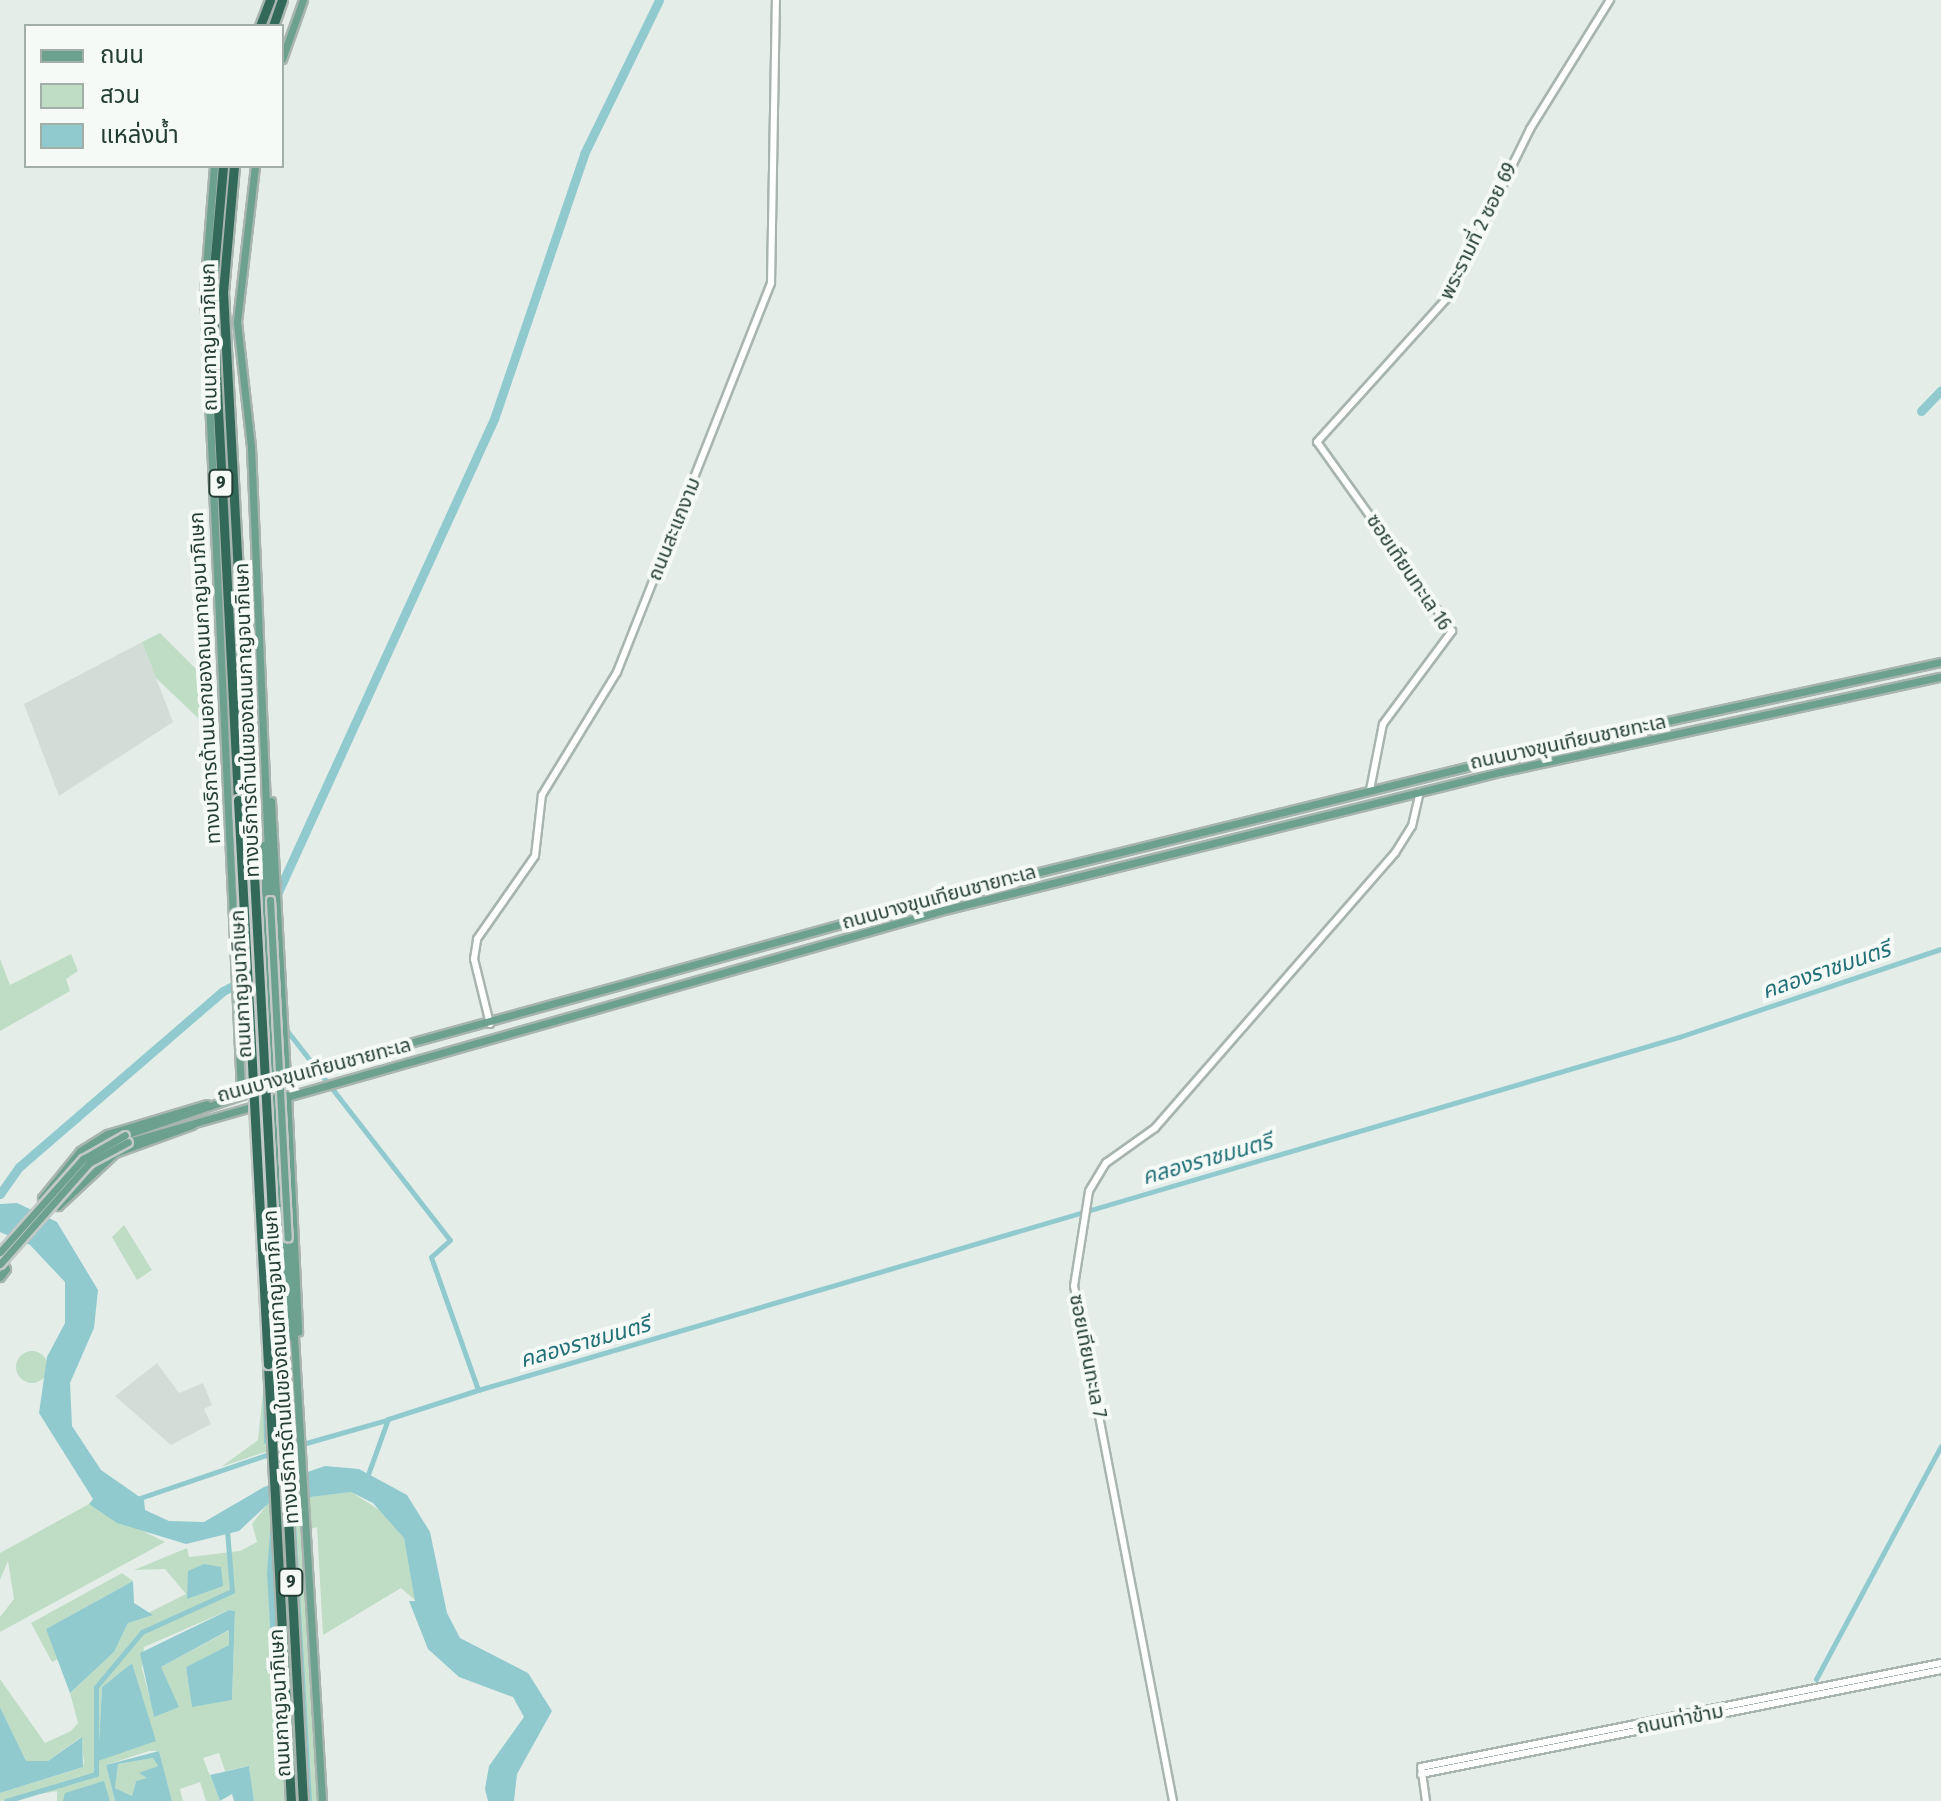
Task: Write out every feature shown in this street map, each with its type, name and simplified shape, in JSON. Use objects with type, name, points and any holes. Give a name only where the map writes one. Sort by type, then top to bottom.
[{"type":"highway","points":[[261,24],[270,0]]},
{"type":"highway","points":[[274,24],[282,0]]},
{"type":"highway","name":"ถนนกาญจนาภิเษก","points":[[223,168],[214,354],[291,1801]]},
{"type":"highway","name":"ถนนกาญจนาภิเษก","points":[[234,168],[226,354],[303,1801]]},
{"type":"main road","points":[[284,53],[303,0]]},
{"type":"main road","name":"ทางบริการด้านนอกของถนนกาญจนาภิเษก","points":[[214,168],[204,292],[241,1092]]},
{"type":"main road","name":"ทางบริการด้านในของถนนกาญจนาภิเษก","points":[[255,168],[237,322],[266,743],[270,900],[322,1801]]},
{"type":"main road","name":"ถนนบางขุนเทียนชายทะเล","points":[[0,1254],[83,1159],[241,1092],[910,905],[1434,773],[1941,662]]},
{"type":"main road","name":"ถนนบางขุนเทียนชายทะเล","points":[[0,1264],[83,1168],[127,1138],[914,919],[1436,788],[1941,677]]},
{"type":"main road","points":[[266,743],[286,1079]]},
{"type":"main road","points":[[266,743],[265,912],[274,1083]]},
{"type":"main road","points":[[1434,773],[1436,788]]},
{"type":"main road","points":[[910,905],[914,919]]},
{"type":"main road","points":[[891,910],[895,924]]},
{"type":"main road","points":[[490,1024],[494,1037]]},
{"type":"main road","points":[[287,1095],[297,1399]]},
{"type":"main road","points":[[275,1098],[297,1399]]},
{"type":"main road","points":[[207,1116],[115,1153],[58,1206],[42,1198],[40,1192],[80,1151],[107,1134],[210,1105]]},
{"type":"main road","points":[[0,1254],[6,1269],[0,1277]]},
{"type":"street","name":"ถนนสะแกงาม","points":[[490,1024],[474,959],[477,939],[535,856],[542,795],[617,672],[771,283],[776,0]]},
{"type":"street","name":"พระรามที่ 2 ซอย 69","points":[[1317,442],[1447,298],[1530,129],[1610,0]]},
{"type":"street","name":"ซอยเทียนทะเล 16","points":[[1317,442],[1452,631],[1383,724],[1370,790]]},
{"type":"street","name":"ซอยเทียนทะเล 7","points":[[1173,1801],[1074,1286],[1089,1221],[1089,1191],[1106,1163],[1155,1128],[1395,853],[1412,826],[1420,792]]},
{"type":"street","name":"ถนนท่าข้าม","points":[[1426,1801],[1421,1770],[1941,1663]]},
{"type":"street","name":"ถนนท่าข้าม","points":[[1913,1671],[1941,1670]]},
{"type":"shaded area","points":[[142,642],[173,722],[59,796],[24,704]]},
{"type":"shaded area","points":[[157,1363],[179,1393],[203,1383],[212,1405],[204,1409],[211,1424],[171,1445],[115,1396]]},
{"type":"green space","points":[[160,633],[215,688],[217,736],[156,678],[142,642]]},
{"type":"green space","points":[[71,954],[78,971],[66,979],[70,991],[0,1031],[0,959],[10,985]]},
{"type":"green space","points":[[272,1107],[297,1441],[221,1467],[258,1440],[264,1383],[248,1114]]},
{"type":"green space","points":[[124,1225],[152,1270],[137,1280],[112,1237]]},
{"type":"green space","points":[[32,1351],[43,1356],[48,1367],[43,1378],[32,1383],[21,1378],[16,1367],[21,1356]]},
{"type":"green space","points":[[351,1492],[392,1518],[404,1538],[416,1601],[401,1588],[323,1635],[317,1527],[304,1531],[319,1801],[254,1801],[249,1766],[225,1771],[219,1753],[203,1758],[220,1801],[206,1801],[200,1782],[180,1789],[183,1801],[172,1801],[159,1751],[149,1751],[106,1765],[115,1801],[57,1801],[57,1791],[0,1801],[0,1793],[83,1767],[84,1761],[81,1737],[48,1761],[26,1761],[0,1707],[0,1679],[45,1743],[71,1731],[78,1723],[70,1693],[114,1652],[128,1623],[186,1594],[165,1569],[134,1570],[187,1548],[189,1557],[240,1551],[257,1542],[252,1524],[269,1502]],"holes":[[[229,1610],[235,1611],[232,1700],[192,1706],[186,1667],[229,1645],[230,1630],[161,1667],[155,1716],[142,1669],[144,1647]],[[132,1663],[155,1741],[98,1760],[102,1687]]]},
{"type":"green space","points":[[89,1504],[165,1542],[0,1632],[0,1617],[14,1599],[8,1561],[0,1580],[0,1553]]},
{"type":"green space","points":[[122,1573],[133,1581],[46,1629],[60,1658],[52,1662],[31,1623]]},
{"type":"green space","points":[[153,1758],[158,1766],[141,1774],[148,1778],[136,1781],[132,1796],[115,1788],[118,1764]]},
{"type":"water","points":[[269,1113],[292,1436],[270,1447],[264,1443],[258,1114]]},
{"type":"water","points":[[17,1203],[57,1222],[98,1290],[94,1328],[70,1383],[72,1426],[101,1470],[144,1500],[145,1510],[169,1521],[204,1522],[264,1487],[325,1466],[359,1469],[407,1495],[430,1532],[447,1613],[460,1638],[528,1673],[552,1711],[517,1774],[514,1801],[488,1801],[485,1789],[489,1766],[524,1717],[513,1697],[459,1677],[428,1649],[409,1601],[415,1601],[404,1538],[373,1503],[351,1492],[270,1502],[239,1531],[186,1544],[117,1523],[89,1504],[93,1499],[39,1413],[47,1357],[65,1323],[65,1282],[30,1245],[0,1232],[0,1204]]},
{"type":"water","points":[[281,1502],[295,1505],[312,1801],[288,1801],[277,1744],[267,1574],[272,1505]]},
{"type":"water","points":[[204,1564],[221,1567],[223,1586],[187,1599],[188,1571]]},
{"type":"water","points":[[133,1581],[134,1603],[153,1615],[128,1623],[114,1652],[70,1693],[46,1629]]},
{"type":"water","points":[[229,1610],[235,1611],[232,1700],[192,1707],[186,1667],[229,1645],[229,1630],[161,1667],[179,1707],[154,1717],[140,1653]]},
{"type":"water","points":[[132,1663],[156,1741],[98,1761],[102,1687]]},
{"type":"water","points":[[0,1707],[26,1761],[48,1761],[82,1737],[83,1767],[0,1793]]},
{"type":"water","points":[[159,1751],[172,1801],[115,1801],[106,1765]],"holes":[[[153,1758],[158,1766],[139,1773],[147,1778],[136,1781],[132,1796],[115,1788],[118,1764]]]},
{"type":"water","points":[[249,1766],[254,1801],[234,1801],[232,1794],[220,1801],[210,1775]]},
{"type":"water","points":[[104,1781],[110,1801],[63,1801],[65,1793]]},
{"type":"waterway","points":[[274,901],[494,419],[584,154],[659,0]]},
{"type":"waterway","points":[[1921,411],[1941,390]]},
{"type":"waterway","points":[[0,1194],[19,1167],[223,991],[264,970],[267,914]]},
{"type":"waterway","name":"คลองราชมนตรี","points":[[478,1390],[1679,1037],[1941,949]]},
{"type":"waterway","points":[[264,970],[273,1018]]},
{"type":"waterway","points":[[281,1023],[450,1240],[431,1257],[478,1390],[388,1419],[367,1477]]},
{"type":"waterway","points":[[285,1449],[387,1420]]},
{"type":"waterway","points":[[1816,1679],[1941,1446]]},
{"type":"waterway","points":[[134,1500],[272,1453]]},
{"type":"waterway","points":[[6,1801],[96,1774],[96,1687],[142,1632],[232,1591],[227,1530]]}]
